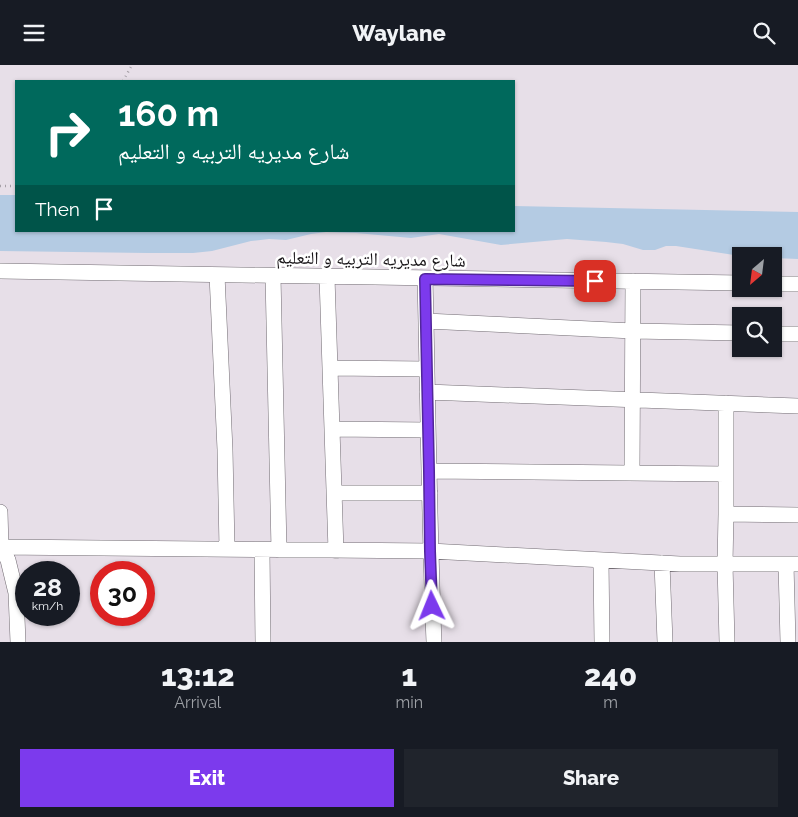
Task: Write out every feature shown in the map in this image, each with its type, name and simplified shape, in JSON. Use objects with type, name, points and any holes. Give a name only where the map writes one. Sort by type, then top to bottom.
[{"type":"street","name":"شارع مديريه التربيه و التعليم","points":[[0,271],[732,283]]},
{"type":"street","points":[[217,275],[225,449],[227,548]]},
{"type":"street","points":[[273,276],[279,550]]},
{"type":"street","points":[[327,277],[336,551]]},
{"type":"street","points":[[425,279],[430,551],[434,642]]},
{"type":"street","points":[[632,473],[633,281]]},
{"type":"street","points":[[782,284],[798,284]]},
{"type":"street","points":[[426,321],[633,331],[732,333]]},
{"type":"street","points":[[782,334],[798,334]]},
{"type":"street","points":[[330,368],[426,369]]},
{"type":"street","points":[[427,392],[798,406]]},
{"type":"street","points":[[726,403],[725,564],[727,642]]},
{"type":"street","points":[[332,429],[428,430]]},
{"type":"street","points":[[429,471],[725,474]]},
{"type":"street","points":[[334,493],[430,493]]},
{"type":"street","points":[[0,512],[1,547],[8,560],[16,593],[18,642]]},
{"type":"street","points":[[726,514],[798,515]]},
{"type":"street","points":[[1,547],[430,551],[662,563],[792,564],[788,642]]},
{"type":"street","points":[[262,549],[264,642]]},
{"type":"street","points":[[601,560],[602,642]]},
{"type":"street","points":[[662,563],[665,642]]},
{"type":"path","points":[[124,80],[132,65]]},
{"type":"path","points":[[0,186],[15,186]]},
{"type":"water","points":[[0,195],[15,195],[15,232],[326,232],[286,240],[251,241],[212,251],[147,253],[0,251]]},
{"type":"water","points":[[515,206],[798,212],[798,259],[782,258],[782,247],[732,247],[732,255],[676,246],[643,250],[623,244],[567,239],[501,245],[439,234],[411,238],[326,232],[515,232]]},
{"type":"route","points":[[432,606],[425,279],[595,281]]}]
